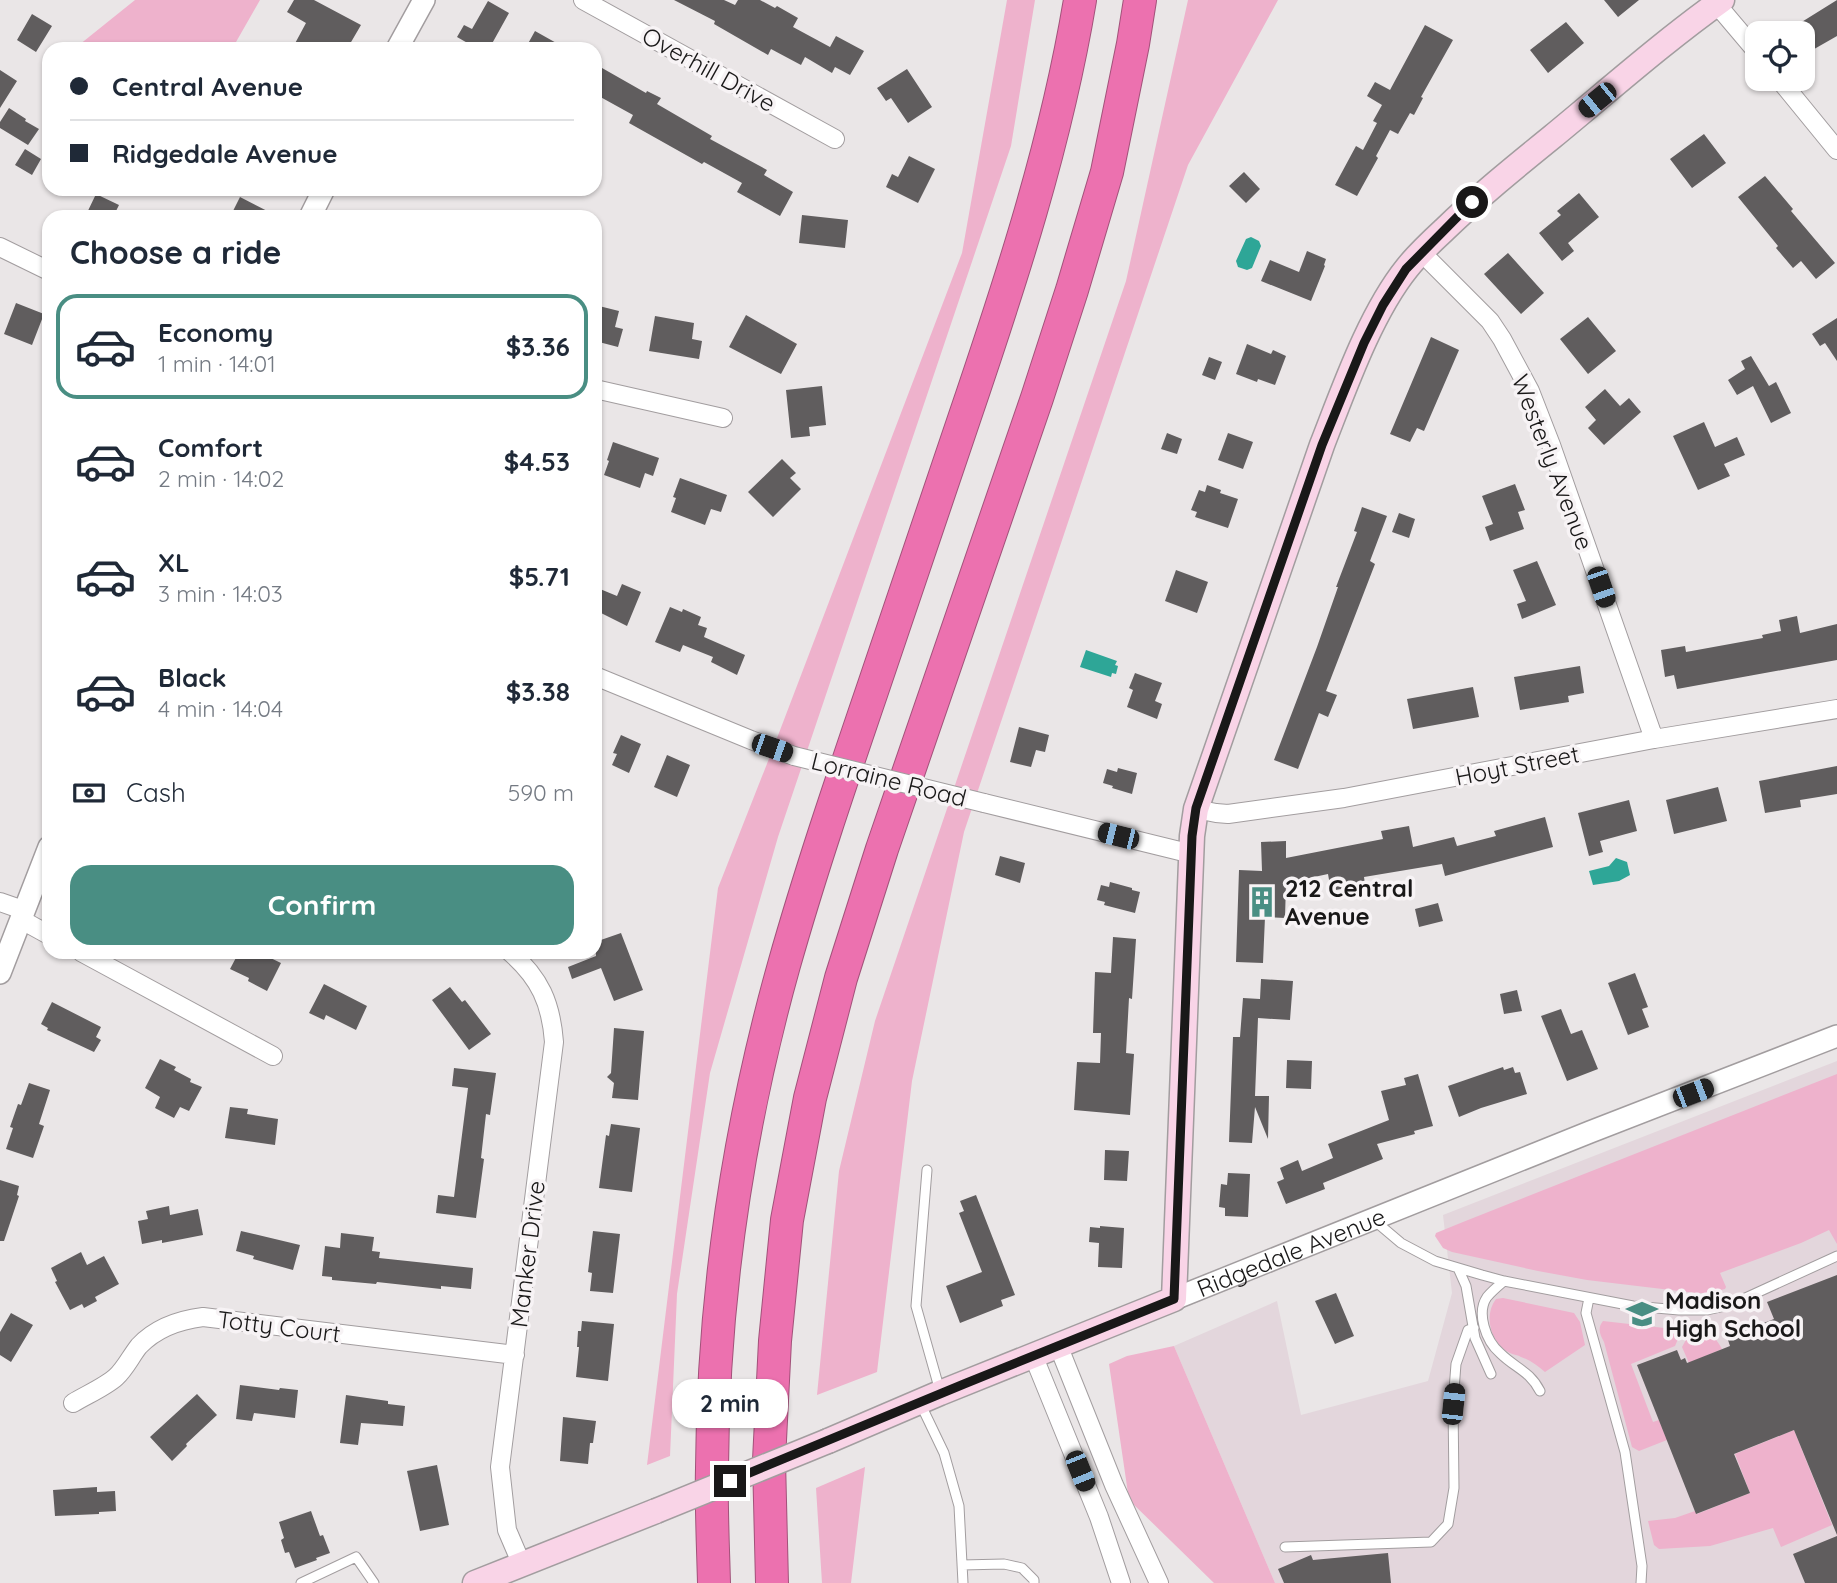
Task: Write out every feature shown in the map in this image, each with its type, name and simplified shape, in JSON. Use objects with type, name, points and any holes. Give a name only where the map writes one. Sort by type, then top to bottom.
[{"type":"highway","points":[[714,1583],[712,1468],[717,1343],[730,1215],[753,1088],[783,967],[823,835],[1014,272],[1045,164],[1080,0]]},
{"type":"highway","points":[[772,1583],[769,1460],[775,1341],[788,1220],[810,1098],[841,978],[877,862],[1072,290],[1107,172],[1140,0]]},
{"type":"main road","points":[[1174,1299],[1196,808],[1341,396],[1383,305],[1406,269],[1421,252],[1472,202],[1717,1]]},
{"type":"main road","name":"Ridgedale Avenue","points":[[475,1583],[1174,1299]]},
{"type":"street","points":[[401,42],[424,0]]},
{"type":"street","name":"Overhill Drive","points":[[583,0],[835,139]]},
{"type":"street","points":[[1717,1],[1745,37]]},
{"type":"street","points":[[1789,91],[1837,150]]},
{"type":"street","points":[[0,247],[42,268]]},
{"type":"street","name":"Westerly Avenue","points":[[1421,252],[1490,321],[1530,391],[1654,739]]},
{"type":"street","points":[[602,391],[723,418]]},
{"type":"street","name":"Lorraine Road","points":[[602,679],[794,756],[1192,854]]},
{"type":"street","name":"Hoyt Street","points":[[1196,808],[1228,814],[1344,798],[1654,739],[1837,709]]},
{"type":"street","points":[[0,973],[42,864]]},
{"type":"street","points":[[0,902],[42,930]]},
{"type":"street","points":[[94,959],[273,1056]]},
{"type":"street","name":"Manker Drive","points":[[518,959],[537,981],[546,1000],[552,1020],[554,1042],[500,1467],[507,1530],[522,1565]]},
{"type":"street","name":"Ridgedale Avenue","points":[[1174,1299],[1837,1036]]},
{"type":"street","name":"Totty Court","points":[[74,1403],[116,1377],[140,1345],[155,1333],[178,1322],[203,1317],[514,1355]]},
{"type":"street","points":[[1058,1345],[1114,1485],[1159,1583]]},
{"type":"street","points":[[1033,1355],[1099,1517],[1121,1583]]},
{"type":"lane","points":[[927,1170],[916,1306],[930,1397],[959,1506],[963,1583]]},
{"type":"lane","points":[[1374,1220],[1401,1243],[1435,1261],[1458,1268],[1504,1281],[1589,1298],[1633,1306],[1679,1310],[1707,1310],[1741,1301],[1837,1256]]},
{"type":"lane","points":[[1458,1268],[1466,1286],[1478,1344],[1491,1374]]},
{"type":"lane","points":[[1504,1281],[1490,1293],[1483,1306],[1485,1327],[1494,1348],[1526,1371],[1535,1380],[1540,1391]]},
{"type":"lane","points":[[1589,1298],[1586,1312],[1625,1452],[1642,1566],[1641,1583]]},
{"type":"lane","points":[[1285,1547],[1431,1542],[1448,1524],[1454,1489],[1453,1404],[1456,1364],[1468,1330],[1474,1328]]},
{"type":"lane","points":[[301,1583],[356,1556],[374,1583]]},
{"type":"lane","points":[[962,1565],[1004,1564],[1022,1568],[1034,1583]]},
{"type":"shaded area","points":[[135,0],[260,0],[236,42],[83,42]]},
{"type":"shaded area","points":[[1007,0],[1035,0],[1011,146],[778,837],[710,1073],[677,1294],[670,1456],[647,1465],[718,888],[962,253]]},
{"type":"shaded area","points":[[1188,0],[1278,0],[1188,165],[964,832],[912,1081],[877,1372],[817,1395],[839,1171],[875,1021],[1126,281]]},
{"type":"shaded area","points":[[1251,237],[1259,241],[1261,246],[1252,268],[1247,270],[1238,267],[1236,261],[1246,239]]},
{"type":"shaded area","points":[[1086,650],[1117,661],[1116,674],[1112,673],[1111,677],[1080,667]]},
{"type":"shaded area","points":[[1616,858],[1627,862],[1630,875],[1619,881],[1593,885],[1589,871],[1609,866]]},
{"type":"shaded area","name":"Madison High School","points":[[1837,1061],[1837,1583],[1275,1583],[1174,1346],[1277,1301],[1301,1415],[1428,1381],[1452,1293],[1443,1215]]},
{"type":"shaded area","points":[[1837,1074],[1837,1244],[1829,1230],[1720,1273],[1725,1289],[1696,1293],[1587,1280],[1538,1271],[1452,1252],[1443,1248],[1435,1236],[1436,1233],[1463,1222]]},
{"type":"shaded area","points":[[1503,1298],[1574,1313],[1580,1322],[1585,1345],[1545,1372],[1528,1360],[1503,1349],[1491,1329],[1490,1313],[1496,1299]]},
{"type":"shaded area","points":[[1603,1321],[1682,1330],[1675,1346],[1631,1364],[1653,1422],[1659,1420],[1667,1440],[1639,1451],[1632,1447],[1600,1334]]},
{"type":"shaded area","points":[[1692,1329],[1710,1335],[1722,1349],[1689,1363],[1682,1347]]},
{"type":"shaded area","points":[[1174,1346],[1275,1583],[1214,1583],[1129,1500],[1109,1364],[1127,1356]]},
{"type":"shaded area","points":[[1794,1430],[1832,1525],[1781,1547],[1773,1528],[1710,1546],[1659,1549],[1654,1545],[1648,1521],[1675,1518],[1695,1511],[1697,1514],[1750,1493],[1735,1454]]},
{"type":"shaded area","points":[[865,1467],[851,1583],[822,1583],[816,1488]]},
{"type":"building","points":[[294,0],[314,0],[361,25],[351,42],[296,42],[306,23],[287,12]]},
{"type":"building","points":[[674,0],[724,0],[735,5],[738,0],[760,0],[798,18],[793,27],[830,47],[836,36],[864,51],[850,75],[835,67],[832,73],[805,57],[801,65],[771,49],[768,55],[714,24],[715,21]]},
{"type":"building","points":[[1604,0],[1639,0],[1618,17]]},
{"type":"building","points":[[1837,0],[1837,36],[1815,49],[1815,21],[1803,21]]},
{"type":"building","points":[[488,1],[509,13],[493,42],[466,42],[457,37],[464,25],[472,29]]},
{"type":"building","points":[[32,14],[52,26],[36,52],[17,40]]},
{"type":"building","points":[[1566,22],[1584,43],[1548,73],[1530,50]]},
{"type":"building","points":[[1425,25],[1453,40],[1414,115],[1410,113],[1398,134],[1390,130],[1357,196],[1335,185],[1356,146],[1363,150],[1377,123],[1373,121],[1382,105],[1367,96],[1375,82],[1390,90]]},
{"type":"building","points":[[535,31],[555,42],[529,42]]},
{"type":"building","points":[[602,68],[646,93],[647,91],[661,98],[657,104],[712,136],[710,139],[767,170],[764,175],[793,192],[780,216],[737,192],[742,183],[629,123],[633,115],[602,98]]},
{"type":"building","points":[[907,69],[932,107],[908,123],[891,98],[886,101],[877,88]]},
{"type":"building","points":[[0,70],[17,81],[0,108]]},
{"type":"building","points":[[9,108],[39,129],[28,145],[0,128],[0,122]]},
{"type":"building","points":[[1704,134],[1726,163],[1692,188],[1670,159]]},
{"type":"building","points":[[25,149],[41,159],[32,175],[15,165]]},
{"type":"building","points":[[909,156],[935,169],[918,203],[886,187],[892,174],[898,177]]},
{"type":"building","points":[[1244,172],[1260,189],[1246,203],[1229,186]]},
{"type":"building","points":[[1765,176],[1835,263],[1816,279],[1801,261],[1793,268],[1738,197]]},
{"type":"building","points":[[1579,193],[1599,217],[1568,243],[1574,251],[1562,261],[1539,233],[1561,215],[1557,211]]},
{"type":"building","points":[[95,196],[119,205],[116,210],[88,210]]},
{"type":"building","points":[[240,197],[265,210],[234,210]]},
{"type":"building","points":[[802,215],[848,220],[845,248],[799,243]]},
{"type":"building","points":[[1307,251],[1326,259],[1311,301],[1261,281],[1270,260],[1299,272]]},
{"type":"building","points":[[1508,253],[1544,293],[1521,314],[1484,274]]},
{"type":"building","points":[[16,303],[42,313],[32,345],[4,334]]},
{"type":"building","points":[[602,307],[619,311],[615,327],[623,329],[618,347],[602,343]]},
{"type":"building","points":[[746,315],[797,344],[781,374],[729,347]]},
{"type":"building","points":[[655,316],[694,323],[692,339],[702,341],[699,359],[649,351]]},
{"type":"building","points":[[1588,317],[1616,351],[1588,374],[1560,339]]},
{"type":"building","points":[[1837,318],[1837,361],[1825,343],[1820,346],[1812,334]]},
{"type":"building","points":[[1431,337],[1459,350],[1424,431],[1417,428],[1410,442],[1390,434]]},
{"type":"building","points":[[1247,344],[1271,354],[1273,350],[1286,356],[1275,385],[1236,374]]},
{"type":"building","points":[[1751,356],[1769,386],[1776,382],[1791,413],[1771,423],[1753,386],[1737,395],[1728,380],[1745,369],[1741,361]]},
{"type":"building","points":[[1209,357],[1222,362],[1215,380],[1202,375]]},
{"type":"building","points":[[822,386],[826,425],[809,427],[810,436],[791,438],[786,390]]},
{"type":"building","points":[[1605,389],[1620,406],[1629,398],[1641,412],[1604,445],[1588,428],[1596,420],[1585,407]]},
{"type":"building","points":[[1704,422],[1715,447],[1737,437],[1745,455],[1724,464],[1730,476],[1698,490],[1673,436]]},
{"type":"building","points":[[1167,433],[1182,439],[1177,454],[1161,449]]},
{"type":"building","points":[[1228,433],[1253,442],[1243,469],[1218,460]]},
{"type":"building","points":[[613,442],[659,458],[653,476],[645,473],[640,488],[604,475]]},
{"type":"building","points":[[782,459],[796,473],[790,478],[801,489],[773,517],[748,492]]},
{"type":"building","points":[[680,478],[727,495],[721,512],[711,509],[705,525],[671,512]]},
{"type":"building","points":[[1515,484],[1525,510],[1518,512],[1524,529],[1490,541],[1485,527],[1493,524],[1482,496]]},
{"type":"building","points":[[1207,485],[1238,499],[1228,528],[1195,517],[1197,512],[1191,510],[1199,490],[1205,492]]},
{"type":"building","points":[[1362,507],[1387,516],[1370,561],[1375,564],[1326,691],[1337,695],[1328,717],[1319,713],[1298,769],[1274,760],[1338,587],[1357,532],[1354,531]]},
{"type":"building","points":[[1399,513],[1415,519],[1409,538],[1392,532]]},
{"type":"building","points":[[1537,561],[1556,605],[1522,619],[1517,604],[1526,601],[1513,570]]},
{"type":"building","points":[[1176,570],[1208,582],[1197,613],[1165,601]]},
{"type":"building","points":[[622,584],[641,592],[627,626],[602,614],[602,590],[617,596]]},
{"type":"building","points":[[670,607],[701,617],[698,625],[707,628],[704,637],[745,655],[737,675],[711,662],[713,657],[683,645],[680,652],[655,642]]},
{"type":"building","points":[[1797,616],[1800,633],[1837,624],[1837,660],[1677,689],[1674,675],[1665,677],[1661,650],[1685,646],[1686,652],[1763,638],[1762,635],[1781,631],[1779,620]]},
{"type":"building","points":[[1580,666],[1584,693],[1568,696],[1569,702],[1520,710],[1514,677]]},
{"type":"building","points":[[1135,673],[1162,683],[1155,701],[1162,704],[1157,719],[1127,707],[1133,690],[1129,688]]},
{"type":"building","points":[[1473,687],[1479,717],[1413,729],[1407,699]]},
{"type":"building","points":[[1019,727],[1049,735],[1045,752],[1036,750],[1031,767],[1010,762]]},
{"type":"building","points":[[621,735],[641,744],[629,773],[612,765],[617,754],[613,753]]},
{"type":"building","points":[[667,755],[690,765],[677,797],[654,787]]},
{"type":"building","points":[[1837,766],[1837,794],[1800,800],[1801,807],[1765,813],[1759,781]]},
{"type":"building","points":[[1118,768],[1137,773],[1132,794],[1103,783],[1107,769],[1117,772]]},
{"type":"building","points":[[1718,787],[1727,821],[1674,834],[1666,800]]},
{"type":"building","points":[[1629,800],[1637,831],[1600,841],[1603,852],[1589,856],[1578,813]]},
{"type":"building","points":[[1545,817],[1553,847],[1445,876],[1442,864],[1364,877],[1365,884],[1331,891],[1328,874],[1286,883],[1285,918],[1265,917],[1263,963],[1236,962],[1239,870],[1262,871],[1261,842],[1286,841],[1286,858],[1383,839],[1381,831],[1409,826],[1413,847],[1454,837],[1457,846],[1496,836],[1494,831]]},
{"type":"building","points":[[1000,856],[1025,863],[1020,883],[995,875]]},
{"type":"building","points":[[1110,882],[1140,892],[1135,913],[1104,905],[1105,902],[1097,900],[1101,885],[1109,887]]},
{"type":"building","points":[[1438,903],[1443,921],[1419,927],[1415,909]]},
{"type":"building","points":[[621,933],[643,990],[614,1001],[601,968],[572,979],[568,967],[588,959],[602,959],[602,940]]},
{"type":"building","points":[[1113,937],[1136,939],[1126,1053],[1134,1054],[1130,1115],[1074,1110],[1077,1062],[1100,1063],[1101,1033],[1093,1033],[1095,972],[1111,973]]},
{"type":"building","points":[[235,959],[273,959],[281,963],[267,991],[230,969]]},
{"type":"building","points":[[1635,973],[1648,1007],[1642,1009],[1649,1027],[1628,1035],[1608,983]]},
{"type":"building","points":[[1261,979],[1293,981],[1290,1020],[1258,1018],[1255,1096],[1269,1096],[1268,1139],[1255,1107],[1252,1143],[1229,1142],[1233,1037],[1240,1037],[1243,998],[1260,999]]},
{"type":"building","points":[[324,984],[367,1006],[356,1030],[326,1015],[324,1020],[309,1013]]},
{"type":"building","points":[[450,987],[462,1002],[465,1000],[491,1034],[469,1050],[432,1000]]},
{"type":"building","points":[[1517,990],[1522,1011],[1504,1014],[1500,994]]},
{"type":"building","points":[[52,1002],[101,1027],[96,1037],[101,1040],[94,1052],[47,1030],[48,1028],[41,1024]]},
{"type":"building","points":[[1561,1009],[1571,1034],[1582,1030],[1598,1069],[1567,1081],[1541,1016]]},
{"type":"building","points":[[614,1028],[644,1031],[638,1100],[612,1098],[614,1083],[607,1077],[611,1073]]},
{"type":"building","points":[[160,1059],[176,1067],[174,1070],[191,1079],[190,1082],[202,1087],[189,1111],[180,1107],[174,1118],[155,1108],[160,1097],[145,1088]]},
{"type":"building","points":[[1287,1060],[1312,1061],[1311,1089],[1286,1088]]},
{"type":"building","points":[[1503,1067],[1504,1070],[1513,1067],[1515,1073],[1520,1072],[1527,1094],[1459,1117],[1448,1086]]},
{"type":"building","points":[[454,1068],[496,1073],[490,1115],[486,1114],[481,1158],[484,1159],[476,1218],[436,1213],[438,1195],[454,1197],[468,1088],[452,1086]]},
{"type":"building","points":[[1418,1074],[1433,1126],[1414,1131],[1415,1134],[1377,1144],[1383,1159],[1323,1183],[1325,1189],[1286,1204],[1277,1182],[1284,1179],[1280,1168],[1298,1160],[1302,1171],[1333,1158],[1328,1144],[1389,1120],[1381,1091],[1406,1085],[1404,1078]]},
{"type":"building","points":[[29,1083],[50,1090],[39,1124],[44,1126],[33,1158],[6,1149],[18,1104],[21,1105]]},
{"type":"building","points":[[230,1107],[248,1109],[247,1114],[278,1119],[275,1145],[225,1138]]},
{"type":"building","points":[[611,1124],[640,1128],[632,1192],[599,1188],[606,1135],[609,1136]]},
{"type":"building","points":[[1105,1150],[1129,1151],[1127,1181],[1104,1180]]},
{"type":"building","points":[[1228,1173],[1250,1174],[1248,1217],[1225,1216],[1225,1208],[1219,1207],[1221,1184],[1227,1185]]},
{"type":"building","points":[[0,1180],[19,1186],[19,1196],[4,1241],[0,1241]]},
{"type":"building","points":[[976,1195],[1015,1295],[1001,1300],[1003,1306],[960,1323],[946,1286],[982,1272],[959,1213],[964,1211],[960,1201]]},
{"type":"building","points":[[169,1206],[170,1215],[198,1209],[203,1235],[142,1244],[138,1221],[148,1219],[146,1211]]},
{"type":"building","points":[[1090,1227],[1124,1228],[1122,1268],[1098,1267],[1099,1243],[1089,1242]]},
{"type":"building","points":[[241,1231],[300,1245],[293,1270],[253,1259],[254,1256],[236,1251]]},
{"type":"building","points":[[593,1231],[620,1234],[613,1293],[590,1291],[592,1273],[588,1272]]},
{"type":"building","points":[[341,1233],[374,1237],[372,1251],[380,1252],[379,1258],[473,1268],[471,1289],[376,1284],[332,1280],[332,1277],[322,1276],[325,1246],[340,1248]]},
{"type":"building","points":[[81,1252],[87,1265],[104,1256],[119,1284],[95,1297],[97,1301],[84,1308],[82,1304],[70,1310],[55,1282],[57,1281],[51,1268]]},
{"type":"building","name":"Madison High School","points":[[1837,1275],[1837,1535],[1794,1430],[1734,1454],[1750,1493],[1696,1514],[1637,1365],[1677,1350],[1681,1360],[1685,1358],[1687,1363],[1730,1346],[1727,1337],[1774,1319],[1767,1302]]},
{"type":"building","points":[[1336,1293],[1354,1336],[1335,1344],[1315,1301]]},
{"type":"building","points":[[11,1313],[33,1325],[11,1362],[0,1355],[0,1332]]},
{"type":"building","points":[[582,1321],[614,1324],[608,1381],[576,1377],[578,1331],[581,1331]]},
{"type":"building","points":[[240,1385],[298,1390],[295,1418],[254,1413],[252,1421],[236,1419]]},
{"type":"building","points":[[197,1394],[217,1415],[172,1461],[150,1437]]},
{"type":"building","points":[[346,1395],[405,1406],[403,1426],[361,1423],[358,1445],[340,1443]]},
{"type":"building","points":[[563,1417],[596,1421],[588,1464],[560,1461]]},
{"type":"building","points":[[437,1465],[449,1525],[420,1531],[407,1471]]},
{"type":"building","points":[[97,1487],[97,1492],[115,1491],[116,1511],[55,1516],[53,1490]]},
{"type":"building","points":[[311,1511],[320,1536],[323,1535],[330,1553],[295,1568],[289,1552],[285,1553],[279,1522]]},
{"type":"building","points":[[1837,1536],[1837,1583],[1805,1583],[1793,1554]]},
{"type":"building","points":[[1388,1553],[1391,1583],[1284,1583],[1278,1569],[1311,1555],[1313,1560]]},
{"type":"place","name":"212 Central Avenue","points":[[1262,902]]},
{"type":"place","name":"Madison High School","points":[[1642,1314]]},
{"type":"route","points":[[730,1481],[1174,1299],[1192,836],[1196,808],[1322,445],[1364,343],[1383,305],[1406,269],[1472,202]]}]
